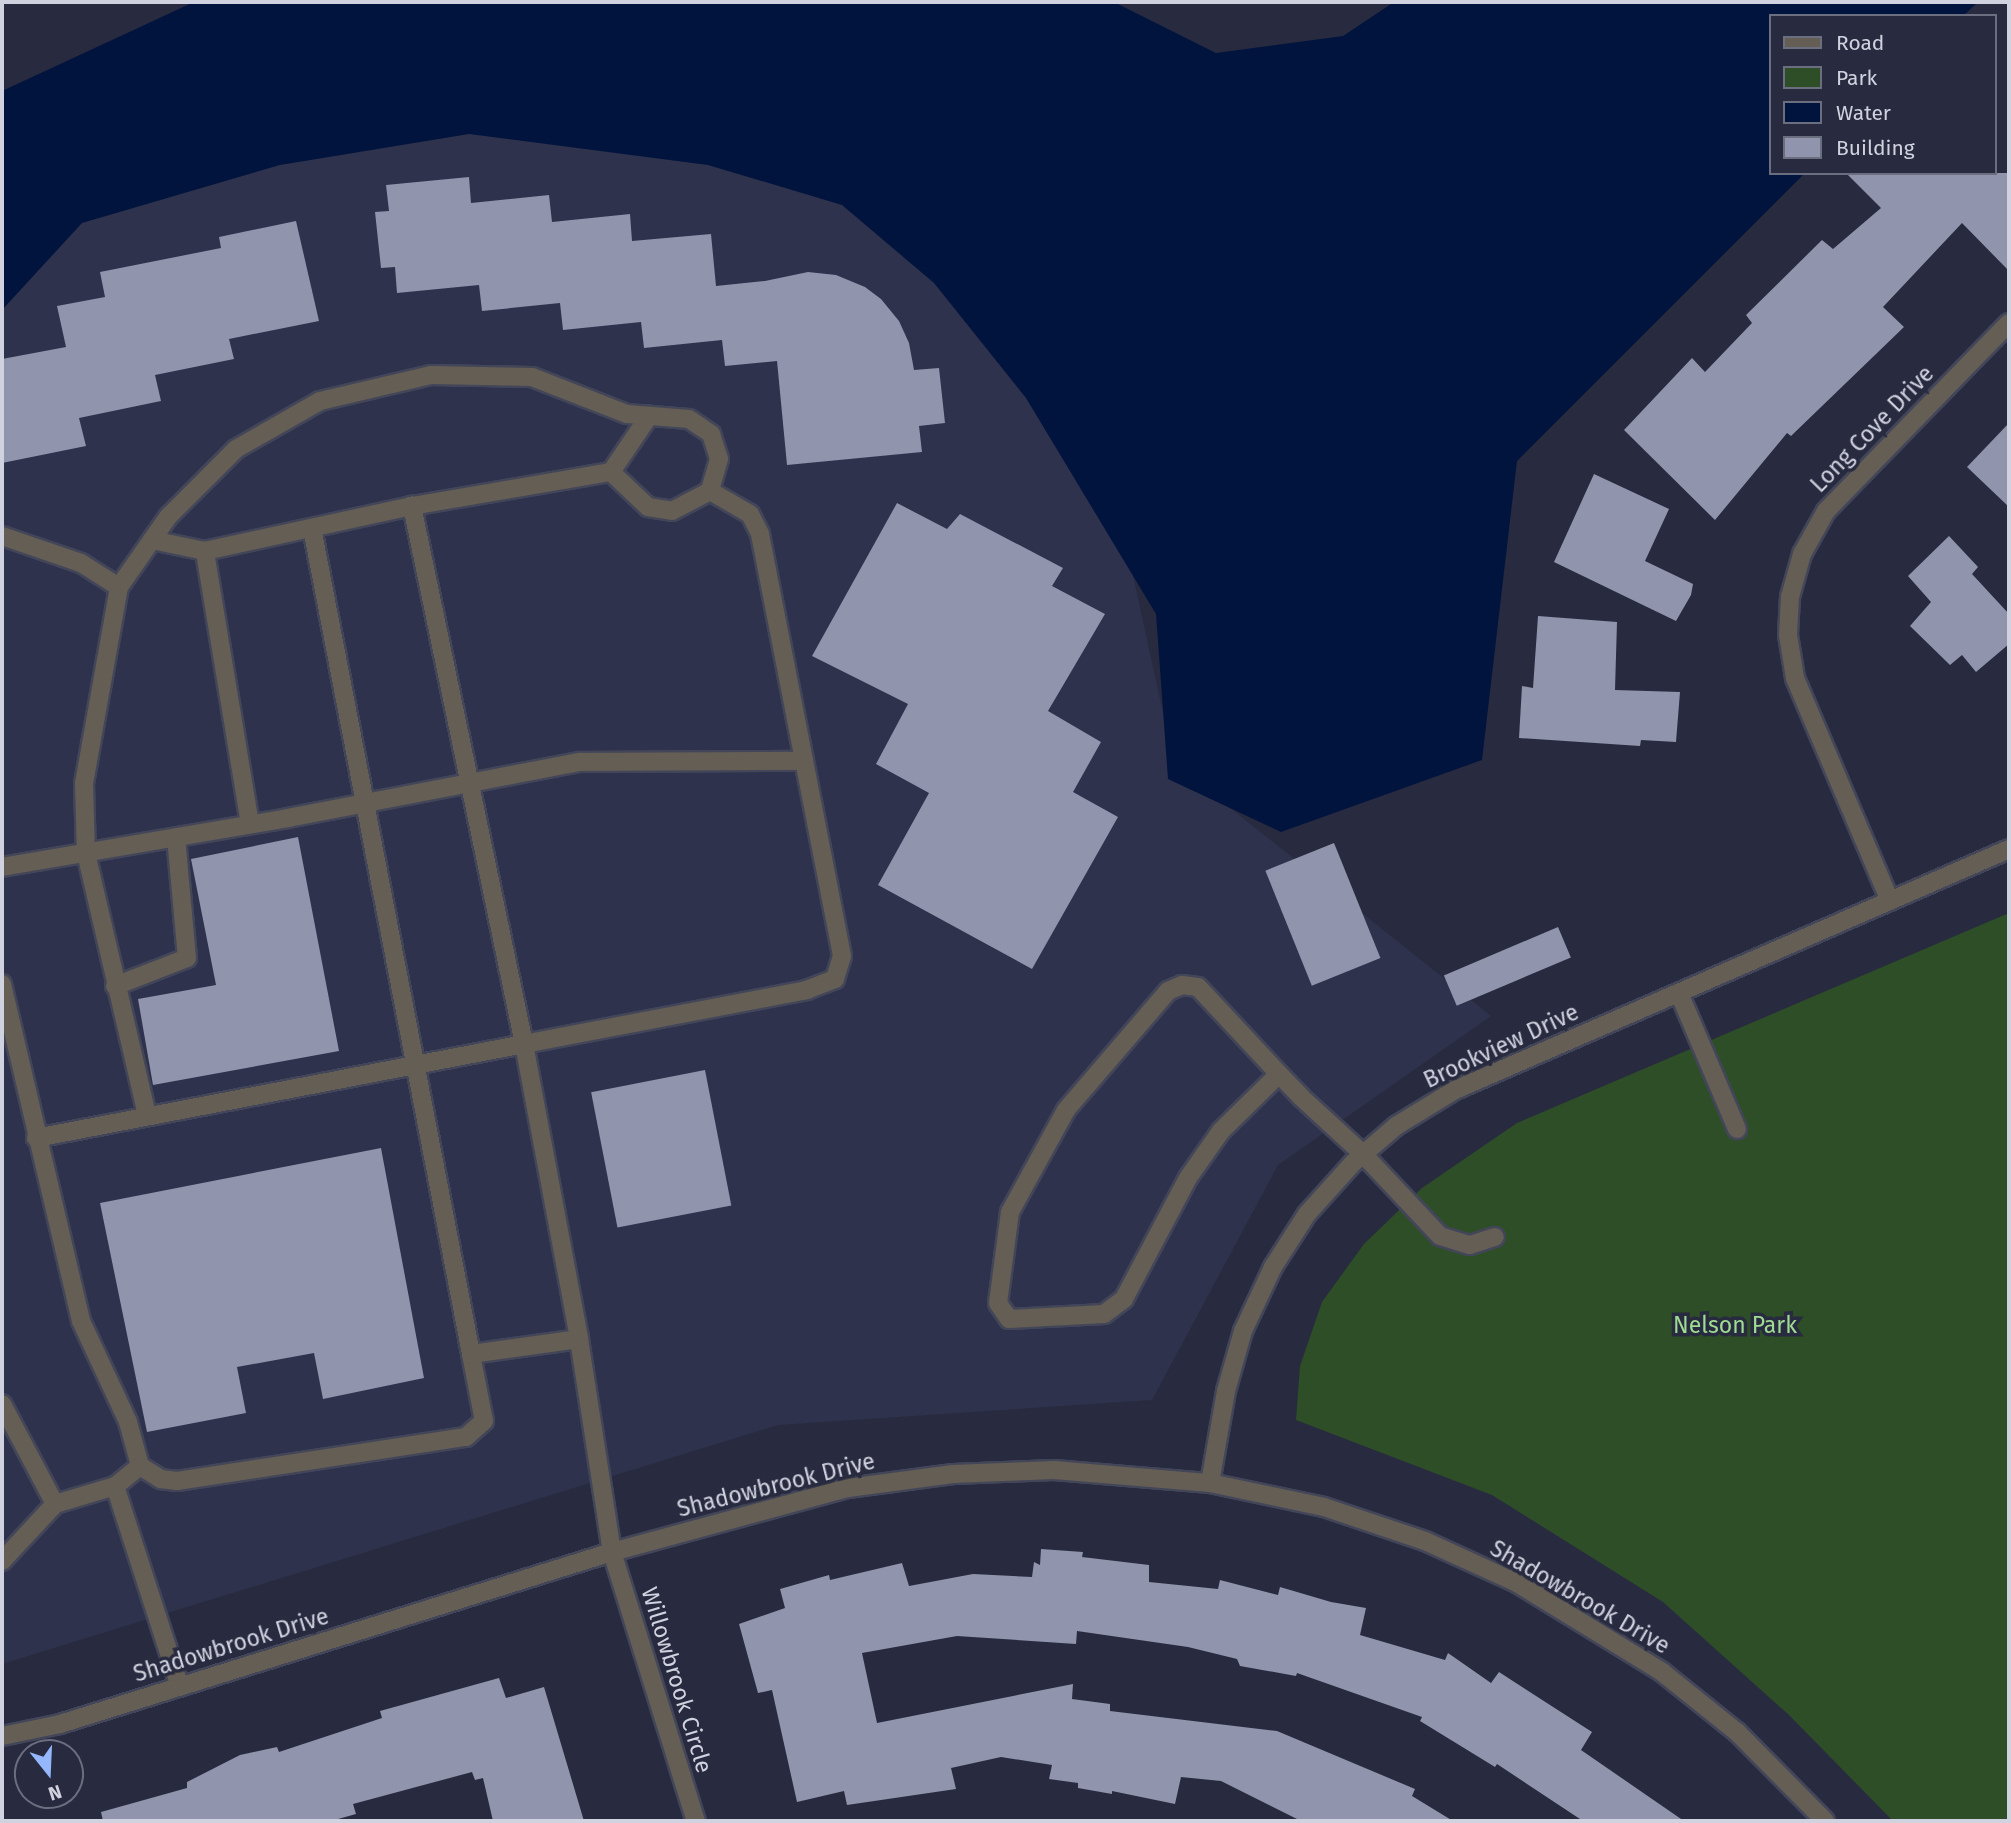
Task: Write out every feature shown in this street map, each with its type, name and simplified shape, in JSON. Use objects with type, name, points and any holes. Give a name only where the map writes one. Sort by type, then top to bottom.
[{"type":"street","name":"Long Cove Drive","points":[[1890,901],[1795,678],[1788,635],[1790,597],[1802,554],[1826,510],[2009,323]]},
{"type":"street","points":[[147,1116],[86,853],[85,783],[119,587],[168,517],[236,449],[320,401],[431,375],[532,377],[627,414],[689,419],[711,434],[719,459],[710,491],[672,512],[648,507],[611,472]]},
{"type":"street","points":[[152,540],[205,551],[412,506],[611,472],[649,416]]},
{"type":"street","points":[[36,1138],[807,990],[835,979],[842,956],[760,534],[750,514],[710,491]]},
{"type":"street","name":"Willowbrook Circle","points":[[412,506],[524,1044],[579,1339],[612,1552],[696,1821]]},
{"type":"street","points":[[2,984],[81,1321],[128,1422],[140,1466],[161,1479],[177,1481],[466,1437],[484,1421],[312,528]]},
{"type":"street","points":[[2,536],[81,564],[119,587]]},
{"type":"street","points":[[205,551],[250,824]]},
{"type":"street","points":[[2,867],[579,762],[804,761]]},
{"type":"street","points":[[115,986],[187,958],[176,837]]},
{"type":"street","name":"Brookview Drive","points":[[1210,1483],[1226,1391],[1243,1331],[1263,1288],[1307,1214],[1363,1154],[1396,1126],[1455,1090],[2009,849]]},
{"type":"street","points":[[1279,1074],[1221,1131],[1188,1178],[1124,1299],[1104,1314],[1009,1319],[998,1303],[1010,1212],[1066,1110],[1168,990],[1182,985],[1198,987],[1279,1074],[1363,1154],[1440,1236],[1470,1245],[1495,1237]]},
{"type":"street","points":[[1679,993],[1737,1129]]},
{"type":"street","points":[[471,1354],[579,1339]]},
{"type":"street","points":[[2,1404],[55,1504]]},
{"type":"street","points":[[2,1561],[55,1504],[115,1486],[140,1466]]},
{"type":"street","name":"Shadowbrook Drive","points":[[2,1736],[61,1724],[612,1552],[848,1488],[953,1474],[1054,1471],[1210,1483],[1324,1507],[1426,1541],[1517,1583],[1662,1672],[1737,1732],[1825,1821]]},
{"type":"street","points":[[115,1486],[180,1687]]},
{"type":"shaded area","points":[[320,77],[864,190],[1100,425],[1174,763],[1491,1016],[1278,1165],[1152,1400],[778,1425],[2,1664],[2,259]]},
{"type":"green space","name":"Nelson Park","points":[[2009,913],[2009,1821],[1893,1821],[1789,1715],[1663,1602],[1492,1495],[1296,1420],[1300,1366],[1322,1302],[1364,1244],[1422,1188],[1517,1123]]},
{"type":"water","points":[[194,2],[1114,2],[1216,53],[1343,36],[1394,2],[1978,2],[1965,14],[1770,14],[1770,175],[1803,175],[1517,461],[1482,760],[1281,832],[1168,779],[1156,614],[1026,398],[934,283],[842,205],[708,165],[469,134],[280,165],[82,223],[2,310],[2,91]]},
{"type":"building","points":[[2009,173],[2009,271],[1962,223],[1883,307],[1904,327],[1791,436],[1787,433],[1715,520],[1624,430],[1692,358],[1705,372],[1752,323],[1746,315],[1822,240],[1833,249],[1881,208],[1848,175]]},
{"type":"building","points":[[469,177],[471,203],[549,195],[552,222],[630,214],[632,241],[711,234],[716,286],[765,281],[808,272],[836,275],[865,287],[881,299],[899,321],[909,343],[914,370],[939,368],[945,423],[919,426],[922,452],[787,465],[777,361],[725,366],[722,340],[644,348],[641,322],[563,330],[560,303],[482,311],[479,285],[397,293],[395,267],[381,268],[375,212],[389,211],[386,185]]},
{"type":"building","points":[[296,221],[319,321],[229,339],[234,359],[155,375],[161,401],[79,418],[86,446],[2,463],[2,359],[66,347],[57,306],[105,297],[100,272],[221,248],[219,237]]},
{"type":"building","points":[[2009,423],[2009,507],[1967,467]]},
{"type":"building","points":[[1594,474],[1669,509],[1645,561],[1693,584],[1691,595],[1676,621],[1554,562]]},
{"type":"building","points":[[897,503],[947,529],[960,514],[1063,568],[1052,586],[1105,614],[1048,711],[1101,742],[1073,792],[1118,817],[1032,969],[878,885],[929,793],[876,764],[908,704],[812,656]]},
{"type":"building","points":[[1949,536],[1978,567],[1972,574],[2009,614],[2009,644],[1976,672],[1962,655],[1950,665],[1910,626],[1931,602],[1908,576]]},
{"type":"building","points":[[1538,616],[1617,622],[1615,690],[1680,692],[1676,742],[1641,740],[1640,746],[1519,738],[1522,686],[1533,688]]},
{"type":"building","points":[[298,837],[339,1051],[153,1085],[138,999],[216,985],[191,859]]},
{"type":"building","points":[[1334,843],[1380,958],[1312,986],[1265,871]]},
{"type":"building","points":[[1558,927],[1571,957],[1457,1006],[1444,975]]},
{"type":"building","points":[[705,1070],[731,1205],[617,1228],[591,1092]]},
{"type":"building","points":[[381,1148],[424,1378],[323,1399],[314,1353],[237,1367],[246,1413],[147,1432],[100,1203]]},
{"type":"building","points":[[1041,1549],[1083,1552],[1082,1557],[1149,1565],[1149,1582],[1218,1589],[1220,1580],[1278,1595],[1280,1587],[1331,1602],[1366,1608],[1360,1635],[1445,1660],[1448,1653],[1491,1683],[1499,1672],[1592,1732],[1581,1750],[1684,1821],[1583,1821],[1497,1764],[1495,1767],[1420,1721],[1422,1717],[1297,1673],[1296,1676],[1240,1666],[1237,1659],[1188,1647],[1077,1631],[1076,1644],[957,1636],[862,1653],[877,1723],[1073,1684],[1072,1699],[1110,1704],[1110,1711],[1277,1731],[1415,1789],[1412,1796],[1453,1821],[1301,1821],[1221,1781],[1181,1777],[1175,1804],[1112,1791],[1112,1794],[1078,1788],[1078,1783],[1049,1779],[1052,1765],[1001,1757],[951,1768],[956,1789],[847,1805],[844,1791],[797,1802],[772,1690],[758,1693],[739,1624],[785,1608],[780,1589],[829,1575],[830,1580],[902,1563],[909,1586],[973,1574],[1032,1577],[1034,1562],[1040,1565]]},
{"type":"building","points":[[499,1678],[506,1698],[544,1687],[584,1821],[493,1821],[483,1778],[475,1780],[472,1772],[353,1804],[356,1814],[331,1821],[103,1821],[101,1812],[187,1788],[187,1782],[240,1755],[277,1747],[279,1752],[382,1718],[380,1711]]}]
